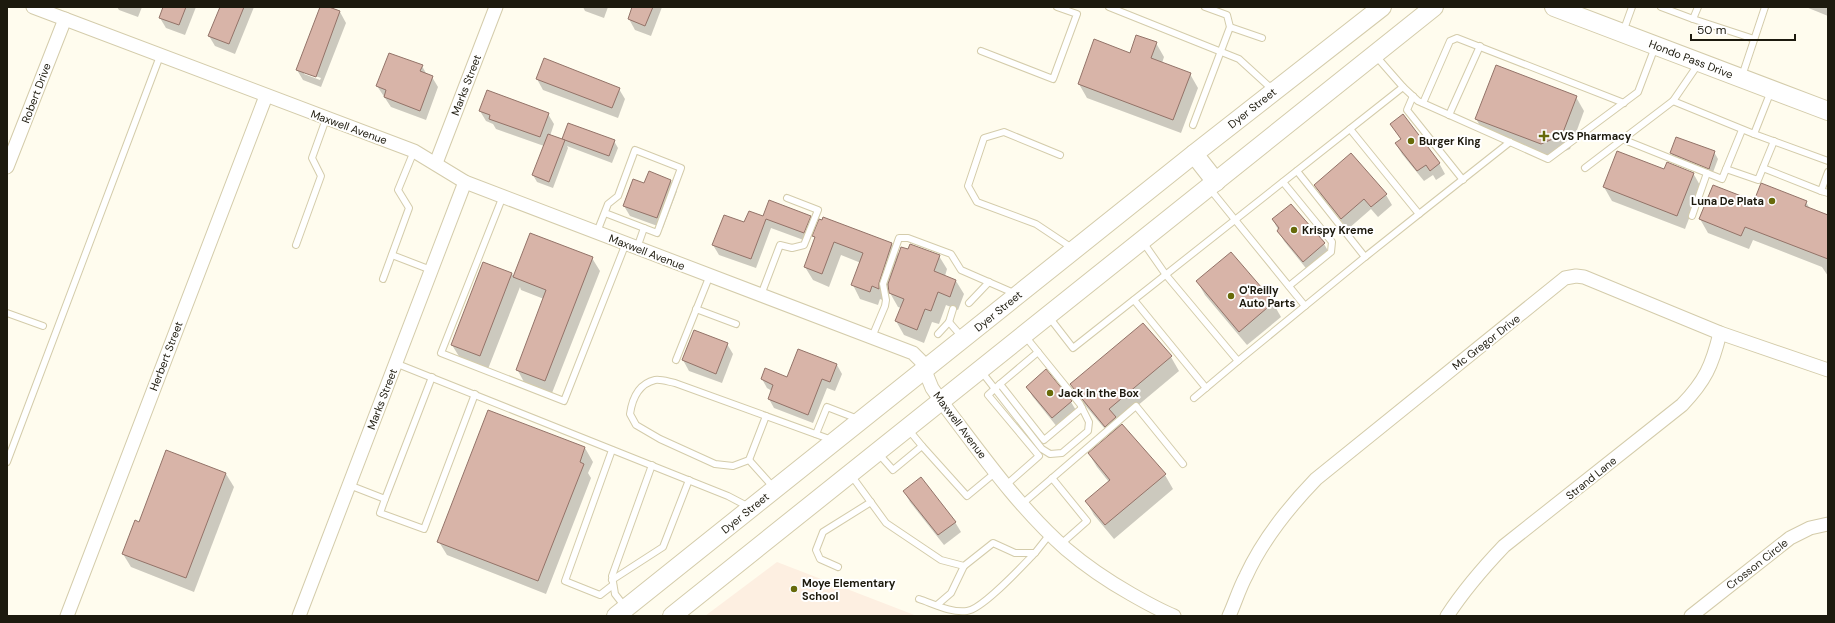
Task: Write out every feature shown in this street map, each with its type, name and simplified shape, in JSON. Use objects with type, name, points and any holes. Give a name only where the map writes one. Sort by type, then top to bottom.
[{"type":"main road","name":"Dyer Street","points":[[620,613],[1194,154],[1382,7]]},
{"type":"main road","points":[[672,616],[1434,7]]},
{"type":"main road","name":"Hondo Pass Drive","points":[[1561,8],[1656,46],[1828,110]]},
{"type":"main road","points":[[1194,154],[1213,185]]},
{"type":"street","name":"Maxwell Avenue","points":[[33,7],[414,151],[466,182],[913,353],[921,360],[926,369],[932,388],[941,401],[1006,485],[1022,504],[1061,544],[1106,579],[1160,610],[1174,616]]},
{"type":"street","name":"Marks Street","points":[[436,163],[496,7]]},
{"type":"street","name":"Robert Drive","points":[[7,167],[65,19]]},
{"type":"street","name":"Herbert Street","points":[[67,616],[266,96]]},
{"type":"street","name":"Marks Street","points":[[299,616],[466,182]]},
{"type":"street","name":"Mc Gregor Drive","points":[[1229,616],[1246,576],[1259,551],[1295,501],[1316,479],[1565,278],[1576,276],[1584,277],[1720,333],[1828,370]]},
{"type":"street","name":"Strand Lane","points":[[1447,616],[1460,595],[1504,546],[1682,405],[1695,392],[1708,373],[1720,333]]},
{"type":"street","name":"Crosson Circle","points":[[1691,616],[1790,538],[1810,528],[1828,524]]},
{"type":"lane","points":[[981,51],[1052,79],[1077,14],[1057,7]]},
{"type":"lane","points":[[1109,7],[1240,59],[1274,91]]},
{"type":"lane","points":[[1193,125],[1230,27],[1227,15],[1205,7]]},
{"type":"lane","points":[[1622,33],[1632,7]]},
{"type":"lane","points":[[1661,7],[1754,39]]},
{"type":"lane","points":[[1693,19],[1698,7]]},
{"type":"lane","points":[[1741,78],[1765,7]]},
{"type":"lane","points":[[1230,27],[1262,38]]},
{"type":"lane","points":[[1423,103],[1450,41],[1457,38],[1624,103]]},
{"type":"lane","points":[[1449,115],[1480,46]]},
{"type":"lane","points":[[1375,55],[1403,87],[1423,103],[1548,159],[1638,92],[1656,46]]},
{"type":"lane","points":[[7,462],[160,56]]},
{"type":"lane","points":[[1585,168],[1673,101],[1700,62]]},
{"type":"lane","points":[[1048,316],[1073,348],[1403,87]]},
{"type":"lane","points":[[1754,134],[1772,89]]},
{"type":"lane","points":[[1413,96],[1407,110],[1463,180]]},
{"type":"lane","points":[[1673,101],[1742,130],[1828,161]]},
{"type":"lane","points":[[296,245],[320,176],[312,158],[326,119]]},
{"type":"lane","points":[[1350,129],[1420,214]]},
{"type":"lane","points":[[1622,139],[1722,179],[1742,130]]},
{"type":"lane","points":[[1060,155],[1004,132],[984,138],[968,186],[977,202],[1036,224],[1075,250]]},
{"type":"lane","points":[[1726,169],[1758,180],[1774,141]]},
{"type":"lane","points":[[1194,398],[1238,360],[1365,257],[1510,142]]},
{"type":"lane","points":[[597,232],[604,212],[608,204],[618,196],[635,150],[682,168],[657,233],[604,212]]},
{"type":"lane","points":[[383,279],[409,208],[398,190],[414,151]]},
{"type":"lane","points":[[1763,168],[1828,193]]},
{"type":"lane","points":[[1297,171],[1365,257]]},
{"type":"lane","points":[[1821,191],[1828,172]]},
{"type":"lane","points":[[1692,216],[1707,173]]},
{"type":"lane","points":[[1283,182],[1332,242],[1331,252],[1289,286]]},
{"type":"lane","points":[[1213,185],[1236,220],[1305,306]]},
{"type":"lane","points":[[502,196],[441,353],[564,401],[631,245],[644,228]]},
{"type":"lane","points":[[761,295],[780,246],[792,248],[804,245],[818,210],[787,198]]},
{"type":"lane","points":[[872,337],[885,306],[886,300],[883,284],[899,238],[908,238],[951,254],[961,270],[1018,295]]},
{"type":"lane","points":[[1142,241],[1166,275],[1238,360]]},
{"type":"lane","points":[[392,255],[431,270]]},
{"type":"lane","points":[[676,360],[710,275]]},
{"type":"lane","points":[[969,303],[989,282]]},
{"type":"lane","points":[[1134,300],[1206,388]]},
{"type":"lane","points":[[696,309],[736,324]]},
{"type":"lane","points":[[938,334],[949,322],[953,309]]},
{"type":"lane","points":[[7,313],[43,326]]},
{"type":"lane","points":[[949,322],[963,338]]},
{"type":"lane","points":[[980,370],[1042,449],[1050,454],[1062,453],[1088,431],[1089,422],[1082,408],[1024,335]]},
{"type":"lane","points":[[1006,485],[1039,456],[988,395],[1038,352]]},
{"type":"lane","points":[[396,363],[689,480],[728,496],[751,508]]},
{"type":"lane","points":[[432,377],[380,512],[424,529],[475,394]]},
{"type":"lane","points":[[766,416],[749,460],[733,466],[715,464],[660,438],[636,425],[630,414],[632,399],[644,385],[656,380],[675,383],[835,441]]},
{"type":"lane","points":[[1000,384],[1044,440],[1082,408]]},
{"type":"lane","points":[[1022,504],[1136,406],[1183,464]]},
{"type":"lane","points":[[816,434],[827,407],[861,420]]},
{"type":"lane","points":[[907,428],[967,496],[996,472]]},
{"type":"lane","points":[[877,452],[893,470],[922,446]]},
{"type":"lane","points":[[612,450],[565,581],[600,595],[612,582],[663,547],[689,480]]},
{"type":"lane","points":[[749,460],[775,489]]},
{"type":"lane","points":[[620,613],[612,582],[615,566],[652,465]]},
{"type":"lane","points":[[850,474],[886,523],[940,560],[964,566]]},
{"type":"lane","points":[[1052,478],[1087,521],[1061,544]]},
{"type":"lane","points":[[349,485],[385,499]]},
{"type":"lane","points":[[838,567],[820,559],[816,550],[824,532],[870,502]]},
{"type":"lane","points":[[919,600],[950,610],[968,611],[988,599],[1035,553],[1051,533]]},
{"type":"lane","points":[[937,605],[951,592],[964,566],[993,543],[1015,553],[1035,553]]},
{"type":"shaded area","name":"Moye Elementary School","points":[[777,562],[917,616],[705,616]]},
{"type":"building","points":[[163,7],[186,7],[179,25],[159,18]]},
{"type":"building","points":[[220,7],[244,7],[229,44],[208,36]]},
{"type":"building","points":[[320,7],[329,7],[340,11],[316,77],[296,70]]},
{"type":"building","points":[[632,7],[653,7],[645,26],[628,19]]},
{"type":"building","points":[[1136,35],[1157,42],[1151,58],[1191,73],[1173,120],[1078,84],[1094,39],[1130,53]]},
{"type":"building","points":[[389,53],[423,65],[420,71],[433,76],[420,111],[384,97],[386,90],[376,86]]},
{"type":"building","points":[[544,58],[620,88],[612,108],[536,79]]},
{"type":"building","name":"CVS Pharmacy","points":[[1496,65],[1577,96],[1562,135],[1541,144],[1475,119]]},
{"type":"building","points":[[487,90],[549,113],[540,137],[489,119],[490,115],[479,111]]},
{"type":"building","name":"Burger King","points":[[1403,114],[1440,163],[1430,171],[1426,165],[1417,171],[1395,143],[1401,139],[1390,124]]},
{"type":"building","points":[[568,123],[615,140],[609,156],[562,139]]},
{"type":"building","points":[[548,134],[565,140],[549,182],[532,175]]},
{"type":"building","points":[[1676,137],[1715,151],[1709,169],[1670,153]]},
{"type":"building","points":[[1617,151],[1664,169],[1667,162],[1694,173],[1677,216],[1603,187]]},
{"type":"building","points":[[1351,153],[1387,194],[1371,207],[1364,199],[1341,219],[1314,185]]},
{"type":"building","points":[[649,171],[671,180],[657,218],[623,206],[633,179],[644,183]]},
{"type":"building","points":[[1761,183],[1807,201],[1805,206],[1828,215],[1828,259],[1745,227],[1741,236],[1699,219],[1713,185],[1754,201]]},
{"type":"building","points":[[769,200],[811,216],[804,233],[766,219],[751,259],[712,245],[724,215],[744,222],[749,211],[763,216]]},
{"type":"building","points":[[1291,204],[1325,243],[1303,262],[1277,231],[1279,228],[1272,219]]},
{"type":"building","points":[[823,217],[892,243],[879,283],[879,289],[872,286],[870,292],[851,285],[863,253],[834,242],[822,274],[804,267],[815,237],[812,236],[819,219],[822,220]]},
{"type":"building","points":[[530,233],[593,257],[545,381],[516,370],[546,290],[513,277]]},
{"type":"building","points":[[910,244],[940,255],[934,271],[956,280],[950,297],[938,292],[931,311],[925,309],[917,330],[895,321],[904,299],[889,293],[888,284],[901,247],[908,249]]},
{"type":"building","points":[[1231,252],[1274,302],[1239,332],[1196,281]]},
{"type":"building","points":[[483,262],[512,273],[480,356],[451,345]]},
{"type":"building","points":[[1143,323],[1172,356],[1109,409],[1116,417],[1105,427],[1070,384]]},
{"type":"building","points":[[694,330],[728,343],[716,374],[682,360]]},
{"type":"building","points":[[798,349],[837,364],[830,382],[822,379],[808,415],[768,399],[773,385],[761,379],[765,368],[787,377]]},
{"type":"building","name":"Jack in the Box","points":[[1046,369],[1072,401],[1052,418],[1026,387]]},
{"type":"building","points":[[488,410],[585,447],[580,462],[584,464],[538,581],[437,542]]},
{"type":"building","points":[[1122,424],[1166,474],[1105,525],[1085,501],[1110,480],[1088,453]]},
{"type":"building","points":[[166,450],[226,473],[186,578],[122,554],[135,520],[139,522]]},
{"type":"building","points":[[921,477],[956,522],[938,535],[903,491]]},
{"type":"place","name":"CVS Pharmacy","points":[[1544,136]]},
{"type":"place","name":"Burger King","points":[[1411,141]]},
{"type":"place","name":"Luna De Plata","points":[[1772,201]]},
{"type":"place","name":"Krispy Kreme","points":[[1294,230]]},
{"type":"place","name":"O'Reilly Auto Parts","points":[[1231,296]]},
{"type":"place","name":"Jack in the Box","points":[[1050,393]]},
{"type":"place","name":"Moye Elementary School","points":[[794,589]]}]
